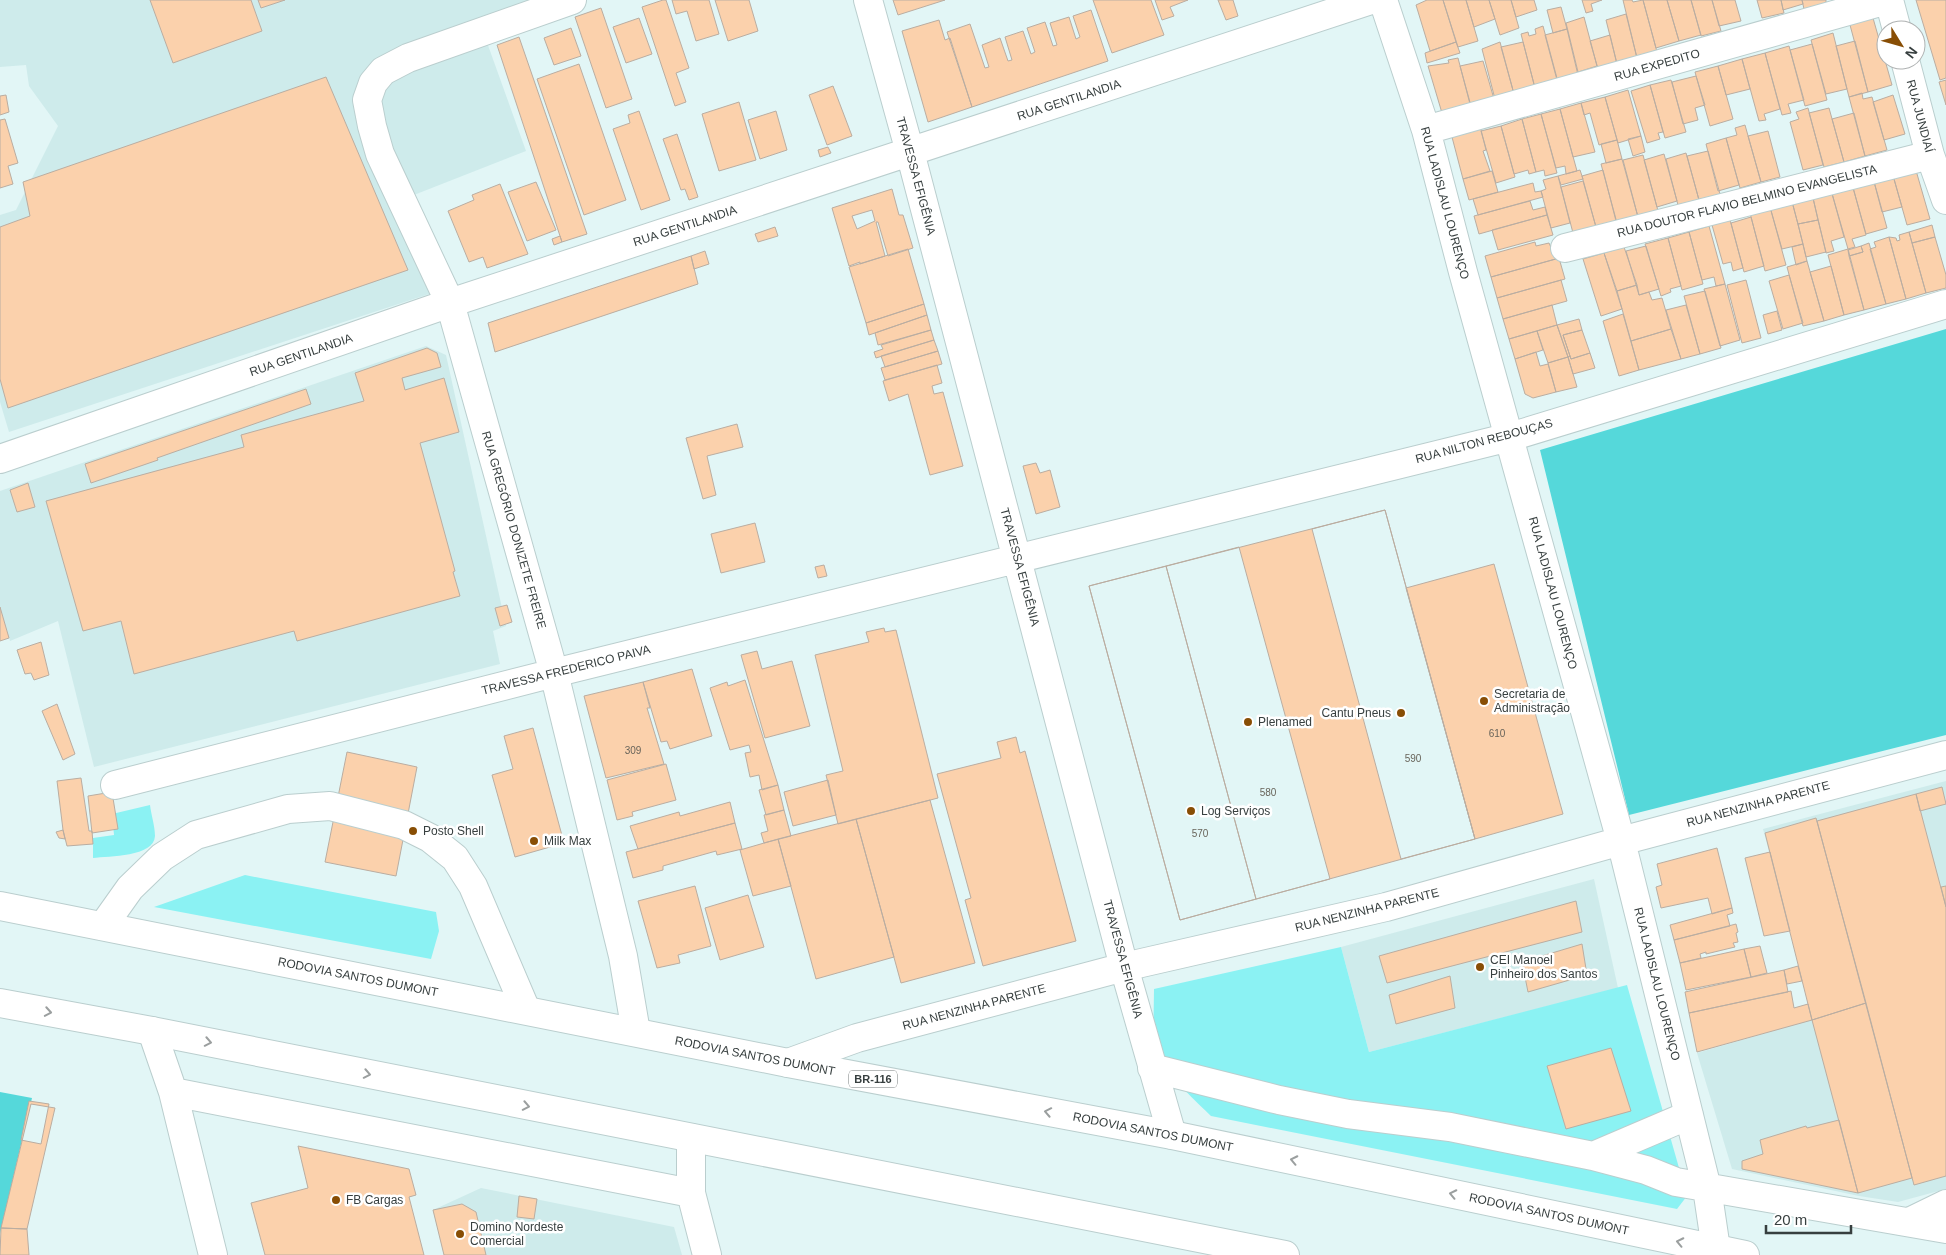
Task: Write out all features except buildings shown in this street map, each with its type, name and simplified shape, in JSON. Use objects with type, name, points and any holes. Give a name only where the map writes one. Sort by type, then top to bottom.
[{"type":"main road","name":"RUA GREGÓRIO DONIZETE FREIRE","points":[[572,0],[408,58],[383,71],[372,83],[367,100],[380,154],[450,303],[554,673],[623,956],[636,1032]]},
{"type":"main road","name":"TRAVESSA EFIGÊNIA","points":[[868,0],[910,152],[1124,967],[1172,1135]]},
{"type":"main road","name":"RUA GENTILANDIA","points":[[0,459],[450,303],[1371,0]]},
{"type":"main road","name":"RUA LADISLAU LOURENÇO","points":[[1383,0],[1426,130],[1461,267],[1510,436],[1621,841],[1707,1188],[1716,1249]]},
{"type":"main road","name":"RUA EXPEDITO","points":[[1426,130],[1888,0]]},
{"type":"main road","points":[[1888,0],[1894,20]]},
{"type":"main road","name":"RUA JUNDIAÍ","points":[[1908,70],[1930,155],[1946,200]]},
{"type":"main road","name":"RUA DOUTOR FLAVIO BELMINO EVANGELISTA","points":[[1565,248],[1930,155]]},
{"type":"main road","name":"RUA NILTON REBOUÇAS","points":[[1018,560],[1510,436],[1946,304]]},
{"type":"main road","name":"TRAVESSA FREDERICO PAIVA","points":[[115,785],[554,673],[1018,560]]},
{"type":"main road","name":"RUA NENZINHA PARENTE","points":[[788,1063],[857,1038],[1124,967],[1386,907],[1621,841],[1946,755]]},
{"type":"main road","points":[[103,926],[130,888],[162,856],[196,835],[288,809],[330,806],[404,825],[430,838],[455,858],[473,886],[526,1010]]},
{"type":"main road","name":"RODOVIA SANTOS DUMONT","points":[[0,906],[788,1063],[1172,1135],[1745,1255]]},
{"type":"main road","points":[[0,1003],[152,1031],[691,1138],[1205,1247],[1285,1255]]},
{"type":"main road","points":[[152,1031],[172,1092],[213,1255]]},
{"type":"main road","points":[[1152,1068],[1279,1100],[1348,1114],[1450,1128],[1593,1156],[1646,1170],[1676,1182],[1946,1229]]},
{"type":"main road","points":[[172,1092],[691,1193]]},
{"type":"main road","points":[[1593,1156],[1689,1114]]},
{"type":"main road","points":[[691,1138],[691,1193],[707,1255]]},
{"type":"main road","points":[[1909,1222],[1946,1204]]},
{"type":"shaded area","points":[[0,0],[547,0],[480,23],[526,151],[391,204],[432,293],[9,432],[0,402],[0,215],[16,210],[58,126],[29,86],[26,65],[0,67]]},
{"type":"shaded area","points":[[1946,329],[1946,735],[1629,815],[1540,450]]},
{"type":"shaded area","points":[[426,346],[446,355],[506,626],[493,631],[500,664],[94,767],[58,621],[10,641],[0,609],[0,491]]},
{"type":"shaded area","points":[[1946,781],[1946,1189],[1898,1202],[1859,1196],[1732,1169],[1697,1053],[1814,1019],[1763,829]]},
{"type":"shaded area","points":[[150,805],[155,832],[153,843],[139,852],[93,858],[93,838],[114,835],[112,814]]},
{"type":"shaded area","points":[[245,875],[436,912],[439,931],[431,959],[154,907]]},
{"type":"shaded area","name":"CEI Manoel Pinheiro dos Santos","points":[[1594,879],[1618,988],[1369,1052],[1341,947]]},
{"type":"shaded area","points":[[1341,947],[1369,1052],[1627,985],[1687,1196],[1677,1209],[1211,1116],[1177,1082],[1166,1068],[1158,1053],[1155,1035],[1154,989]]},
{"type":"shaded area","points":[[0,1092],[32,1098],[0,1234]]},
{"type":"shaded area","points":[[481,1188],[674,1227],[682,1255],[444,1255],[433,1210]]},
{"type":"place","name":"Secretaria de Administração","points":[[1484,701]]},
{"type":"place","name":"Cantu Pneus","points":[[1401,713]]},
{"type":"place","name":"Plenamed","points":[[1248,722]]},
{"type":"place","name":"Log Serviços","points":[[1191,811]]},
{"type":"place","name":"Posto Shell","points":[[413,831]]},
{"type":"place","name":"Milk Max","points":[[534,841]]},
{"type":"place","name":"CEI Manoel Pinheiro dos Santos","points":[[1480,967]]},
{"type":"place","name":"FB Cargas","points":[[336,1200]]},
{"type":"place","name":"Domino Nordeste Comercial","points":[[460,1234]]}]
